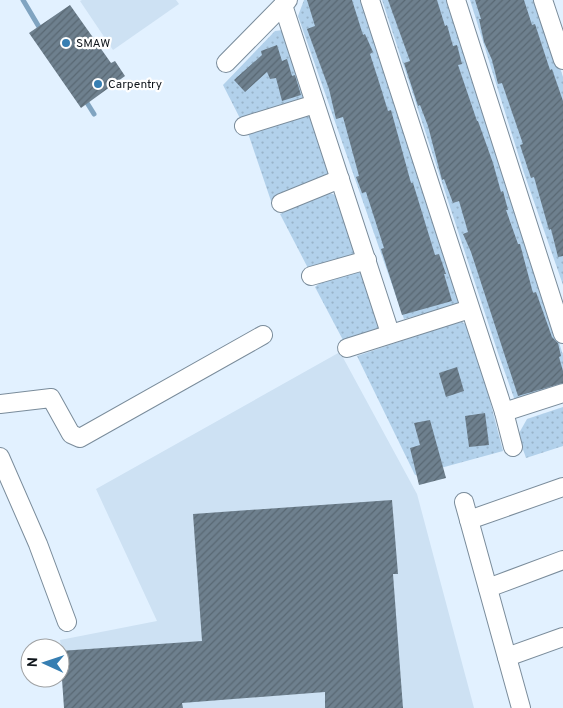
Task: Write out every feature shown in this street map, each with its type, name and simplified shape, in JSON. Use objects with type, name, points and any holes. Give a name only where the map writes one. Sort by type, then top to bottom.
[{"type":"street","points":[[370,0],[504,412],[513,447]]},
{"type":"street","points":[[456,0],[563,334]]},
{"type":"street","points":[[543,0],[563,60]]},
{"type":"street","points":[[226,63],[285,2],[315,104],[390,333]]},
{"type":"street","points":[[244,126],[315,104]]},
{"type":"street","points":[[281,204],[340,180]]},
{"type":"street","points":[[310,276],[367,260]]},
{"type":"street","points":[[347,348],[470,309]]},
{"type":"street","points":[[0,404],[51,398],[71,434],[80,438],[263,335]]},
{"type":"street","points":[[504,412],[563,393]]},
{"type":"street","points":[[0,457],[38,544],[67,622]]},
{"type":"street","points":[[469,520],[563,487]]},
{"type":"street","points":[[464,502],[521,708]]},
{"type":"street","points":[[488,588],[563,560]]},
{"type":"street","points":[[507,657],[563,637]]},
{"type":"shaded area","points":[[176,0],[179,4],[113,50],[80,1]]},
{"type":"shaded area","points":[[304,0],[366,0],[463,303],[404,319],[298,16]]},
{"type":"shaded area","points":[[382,0],[448,0],[563,355],[563,388],[522,401],[514,398]]},
{"type":"shaded area","points":[[470,0],[537,0],[563,77],[563,285],[524,173]]},
{"type":"shaded area","points":[[291,29],[308,113],[315,116],[333,171],[325,181],[271,201],[249,136],[223,85],[275,31]]},
{"type":"shaded area","points":[[326,192],[342,197],[356,255],[310,272],[280,214]]},
{"type":"shaded area","points":[[354,272],[367,273],[382,314],[377,332],[344,342],[315,287],[320,283]]},
{"type":"shaded area","points":[[460,321],[471,327],[503,451],[415,475],[357,356]]},
{"type":"shaded area","points":[[340,352],[417,494],[474,708],[71,708],[68,688],[70,688],[70,638],[157,621],[96,489]]},
{"type":"shaded area","points":[[563,407],[563,446],[526,458],[518,435],[527,419]]},
{"type":"building","points":[[307,0],[352,0],[363,35],[365,34],[373,52],[370,54],[388,111],[391,110],[411,183],[413,183],[435,255],[439,254],[446,274],[444,274],[452,301],[402,315],[381,249],[384,248],[366,192],[362,193],[356,177],[359,176],[343,117],[336,119],[329,89],[307,29],[315,26]]},
{"type":"building","points":[[388,0],[437,0],[453,46],[457,45],[462,64],[458,65],[493,163],[501,192],[503,191],[508,210],[506,210],[518,244],[520,244],[533,293],[536,292],[552,337],[558,343],[563,383],[518,396],[471,252],[463,234],[468,232],[459,201],[453,203],[444,179],[442,180],[428,126],[420,105],[418,106],[404,63],[410,61]]},
{"type":"building","points":[[475,0],[524,0],[532,25],[535,24],[550,70],[552,69],[563,101],[563,256],[558,257],[551,229],[549,230],[534,177],[531,178],[520,145],[523,144],[502,83],[498,84],[492,60],[484,42],[479,19],[481,19]]},
{"type":"building","name":"SMAW","points":[[70,5],[111,63],[115,61],[125,76],[81,108],[29,33]]},
{"type":"building","points":[[277,45],[282,61],[287,59],[292,76],[295,75],[301,95],[282,101],[276,78],[270,79],[267,72],[245,92],[234,80],[262,55],[261,51]]},
{"type":"building","points":[[457,367],[464,391],[446,397],[439,373]]},
{"type":"building","points":[[485,413],[489,445],[469,447],[465,416]]},
{"type":"building","points":[[430,420],[446,478],[419,485],[410,448],[420,445],[414,423]]},
{"type":"building","points":[[392,500],[398,574],[393,574],[403,708],[325,708],[325,692],[182,703],[183,708],[64,708],[63,688],[70,688],[70,650],[202,641],[193,514]]},
{"type":"waterway","points":[[23,0],[42,32]]},
{"type":"waterway","points":[[84,98],[94,114]]},
{"type":"place","name":"SMAW","points":[[66,43]]},
{"type":"place","name":"Carpentry","points":[[98,84]]}]
